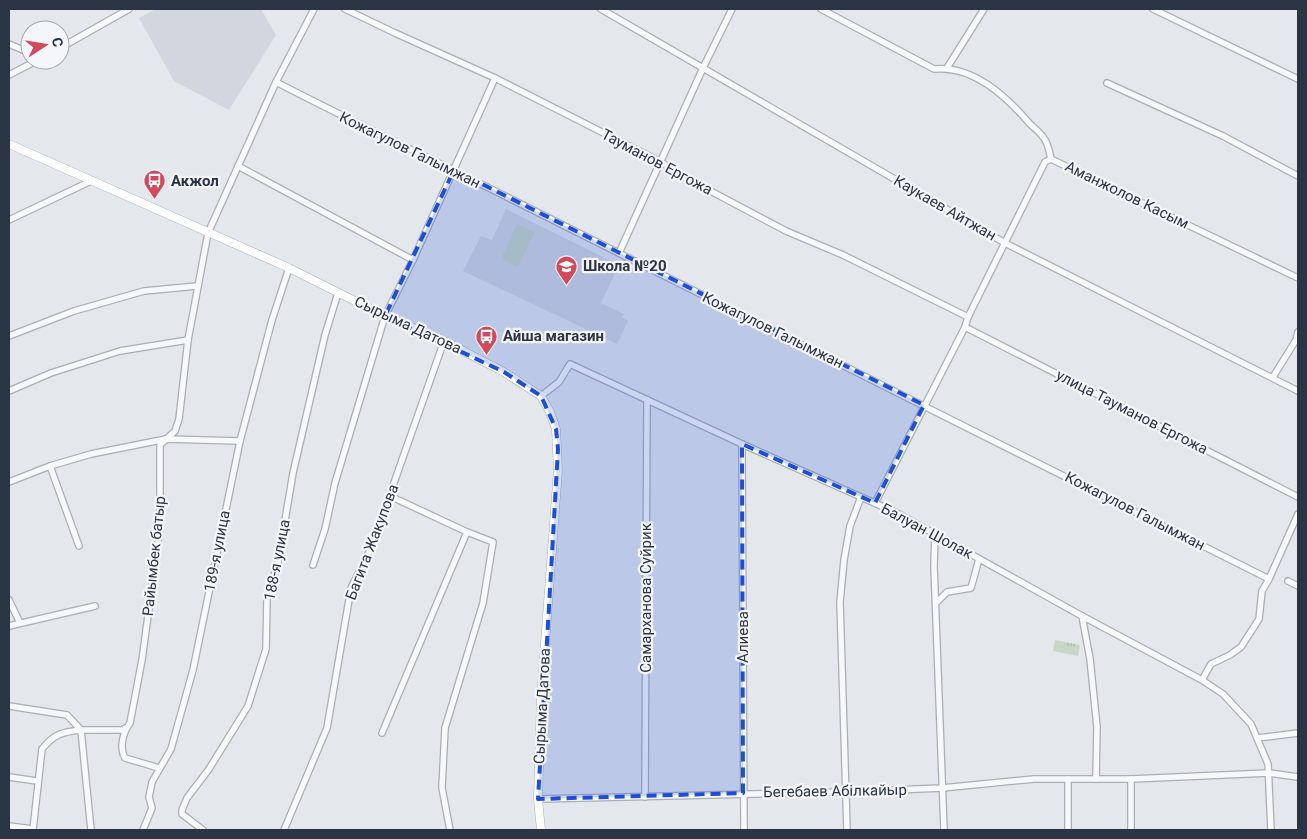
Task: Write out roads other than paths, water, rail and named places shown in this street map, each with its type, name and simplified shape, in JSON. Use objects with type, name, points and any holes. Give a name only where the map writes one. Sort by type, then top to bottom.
[{"type":"street","points":[[70,42],[128,9]]},
{"type":"street","name":"Райымбек батыр","points":[[159,768],[125,758],[122,748],[126,728],[130,723],[145,641],[160,527],[160,445],[175,431],[179,419],[188,340],[208,233],[276,82],[314,9]]},
{"type":"street","name":"Тауманов Ергожа","points":[[345,9],[495,78],[661,162],[686,178],[786,231],[843,255],[968,317]]},
{"type":"street","name":"Каукаев Айтжан","points":[[601,9],[1005,243],[1298,391]]},
{"type":"street","points":[[619,253],[703,68],[732,9]]},
{"type":"street","name":"Аманжолов Касым","points":[[821,9],[934,69],[947,68],[975,77],[999,92],[1016,107],[1047,142],[1051,159],[1298,278]]},
{"type":"street","points":[[947,68],[984,9]]},
{"type":"street","points":[[1153,9],[1298,79]]},
{"type":"street","points":[[313,564],[325,529],[335,484],[385,316],[413,260],[495,78]]},
{"type":"street","name":"Кожагулов Галымжан","points":[[276,82],[1269,579]]},
{"type":"street","points":[[1107,83],[1223,136],[1298,176]]},
{"type":"street","name":"Сырыма Датова","points":[[9,144],[289,268],[385,316],[444,341],[504,372],[541,396],[550,412],[556,429],[558,470],[541,697],[538,799],[541,830]]},
{"type":"street","points":[[874,503],[965,327],[968,317],[1045,162],[1051,159]]},
{"type":"street","points":[[238,166],[413,260]]},
{"type":"street","points":[[9,220],[92,181]]},
{"type":"street","name":"189-я улица","points":[[143,830],[152,808],[149,797],[152,782],[171,749],[193,670],[240,441],[272,320],[289,268]]},
{"type":"street","points":[[9,336],[74,311],[144,291],[197,286]]},
{"type":"street","name":"188-я улица","points":[[203,830],[182,814],[182,810],[187,798],[209,769],[248,706],[266,649],[268,599],[278,562],[292,473],[325,335],[338,293]]},
{"type":"street","name":"улица Тауманов Ергожа","points":[[965,327],[1298,497]]},
{"type":"street","points":[[1273,377],[1296,340],[1298,332]]},
{"type":"street","points":[[9,391],[51,373],[120,350],[188,340]]},
{"type":"street","name":"Багита Жакупова","points":[[284,830],[327,728],[351,588],[371,548],[444,341]]},
{"type":"street","name":"Балуан Шолак","points":[[541,396],[559,382],[570,364],[874,503],[935,534],[1202,680],[1223,694],[1251,724],[1268,764],[1271,830]]},
{"type":"street","name":"Самарханова Суйрик","points":[[644,797],[647,400]]},
{"type":"street","points":[[9,482],[50,466],[91,454],[166,439],[240,441]]},
{"type":"street","name":"Алиева","points":[[742,444],[744,830]]},
{"type":"street","points":[[50,466],[79,546]]},
{"type":"street","points":[[390,496],[492,542],[483,603],[445,728],[442,788],[450,830]]},
{"type":"street","points":[[846,830],[840,602],[844,560],[850,526],[861,497]]},
{"type":"street","points":[[1202,680],[1211,664],[1230,655],[1241,647],[1259,619],[1262,591],[1298,514]]},
{"type":"street","points":[[382,733],[467,532]]},
{"type":"street","points":[[935,534],[944,830]]},
{"type":"street","points":[[936,603],[947,592],[971,588],[979,559]]},
{"type":"street","points":[[1288,582],[1298,586]]},
{"type":"street","points":[[9,600],[20,623]]},
{"type":"street","points":[[9,626],[95,606]]},
{"type":"street","points":[[1082,616],[1090,659],[1097,727],[1096,779]]},
{"type":"street","points":[[9,706],[67,715],[81,730],[91,830]]},
{"type":"street","points":[[9,826],[33,830],[42,749],[50,740],[64,731],[121,730],[126,728]]},
{"type":"street","points":[[1257,738],[1298,733]]},
{"type":"street","name":"Бегебаев Абілкайыр","points":[[538,799],[942,788],[1034,778],[1131,779],[1269,773],[1298,777]]},
{"type":"street","points":[[9,777],[38,781]]},
{"type":"street","points":[[1068,779],[1068,830]]},
{"type":"street","points":[[1131,779],[1131,830]]},
{"type":"place","name":"Акжол","points":[[155,200]]},
{"type":"place","name":"Школа №20","points":[[567,285]]},
{"type":"place","name":"Айша магазин","points":[[487,355]]}]
